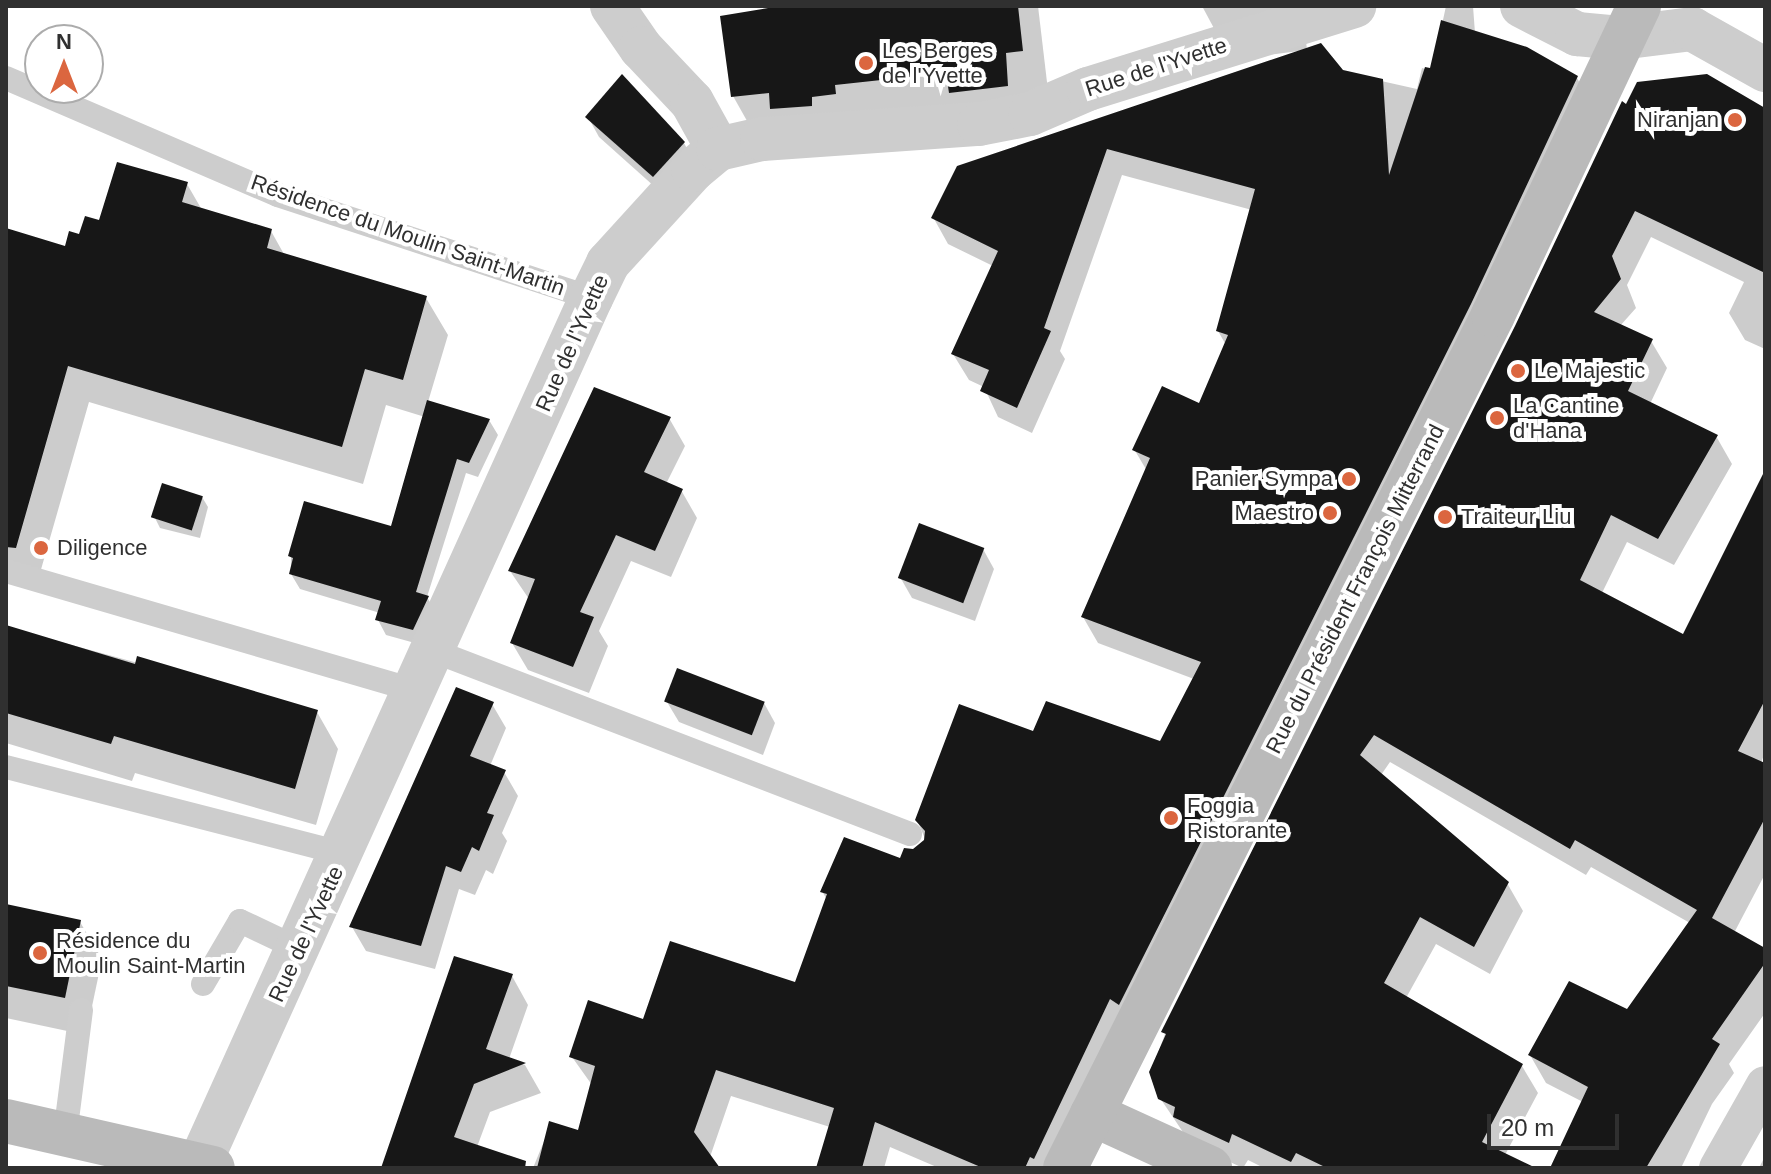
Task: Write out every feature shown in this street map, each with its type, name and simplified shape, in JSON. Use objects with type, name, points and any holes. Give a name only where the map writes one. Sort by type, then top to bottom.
[{"type":"main road","name":"Rue du Président François Mitterrand","points":[[1065,1168],[1493,315],[1630,22]]},
{"type":"main road","points":[[1092,1114],[1210,1168]]},
{"type":"main road","points":[[6,1121],[203,1167]]},
{"type":"street","points":[[612,6],[641,48],[692,102],[718,149]]},
{"type":"street","name":"Rue de l'Yvette","points":[[203,1167],[608,263],[718,149],[762,139],[979,124],[1030,114],[1088,89],[1354,6]]},
{"type":"street","points":[[1522,6],[1577,34],[1630,22],[1692,29],[1765,70]]},
{"type":"street","points":[[1718,1168],[1765,1085]]},
{"type":"lane","name":"Résidence du Moulin Saint-Martin","points":[[6,78],[278,195],[591,298]]},
{"type":"lane","points":[[6,571],[416,691]]},
{"type":"lane","points":[[434,651],[910,834]]},
{"type":"lane","points":[[6,767],[344,854]]},
{"type":"lane","points":[[203,984],[240,921],[299,949]]},
{"type":"lane","points":[[65,1135],[81,1010]]},
{"type":"building","name":"Les Berges de l'Yvette","points":[[780,6],[1018,6],[1023,51],[1006,53],[1008,86],[949,93],[946,73],[835,85],[836,94],[812,97],[812,106],[770,109],[769,93],[731,97],[720,16]]},
{"type":"building","points":[[1441,20],[1527,47],[1578,76],[1471,304],[1119,1005],[1110,999],[1034,1159],[1030,1157],[1025,1168],[983,1168],[875,1122],[862,1168],[816,1168],[834,1108],[716,1070],[694,1132],[720,1168],[537,1168],[549,1121],[578,1130],[595,1066],[569,1057],[588,1000],[643,1019],[670,941],[795,982],[827,894],[820,892],[844,837],[900,858],[904,848],[913,849],[924,840],[925,831],[915,820],[959,704],[1033,731],[1046,701],[1160,741],[1201,662],[1081,617],[1150,458],[1132,450],[1162,386],[1199,403],[1228,335],[1216,331],[1255,189],[1107,149],[1044,328],[1051,331],[1017,408],[980,391],[989,370],[951,354],[998,251],[931,218],[957,166],[1321,43],[1343,70],[1383,79],[1389,175],[1425,67],[1430,68]]},
{"type":"building","points":[[622,74],[685,142],[653,177],[585,117]]},
{"type":"building","points":[[1707,74],[1765,108],[1765,273],[1635,211],[1612,256],[1621,279],[1594,312],[1653,339],[1628,391],[1718,435],[1658,539],[1611,515],[1580,580],[1683,634],[1765,470],[1765,700],[1738,751],[1765,763],[1765,818],[1712,918],[1765,948],[1765,963],[1712,1039],[1720,1044],[1646,1168],[1550,1168],[1588,1087],[1528,1055],[1569,981],[1627,1009],[1697,910],[1575,840],[1570,849],[1374,735],[1360,755],[1509,882],[1474,947],[1420,917],[1384,983],[1523,1064],[1482,1142],[1536,1168],[1327,1168],[1296,1153],[1291,1162],[1232,1134],[1229,1143],[1173,1117],[1175,1107],[1158,1099],[1149,1072],[1166,1034],[1161,1032],[1515,326],[1622,101],[1626,104],[1637,82]]},
{"type":"building","points":[[117,162],[188,182],[182,202],[272,229],[267,248],[427,296],[403,380],[365,369],[342,447],[68,366],[16,548],[6,547],[6,228],[65,246],[69,231],[79,234],[85,216],[99,220]]},
{"type":"building","points":[[594,387],[671,417],[644,472],[683,489],[655,551],[616,535],[580,612],[594,617],[573,667],[510,643],[535,579],[508,571]]},
{"type":"building","points":[[427,400],[490,419],[469,463],[457,459],[416,592],[429,596],[413,630],[375,620],[381,601],[289,574],[293,558],[288,556],[304,501],[391,526]]},
{"type":"building","points":[[162,483],[203,496],[192,531],[151,517]]},
{"type":"building","points":[[919,523],[984,548],[963,603],[898,578]]},
{"type":"building","points":[[6,625],[135,664],[137,656],[318,710],[295,789],[114,736],[111,744],[6,713]]},
{"type":"building","points":[[677,668],[765,702],[752,735],[664,702]]},
{"type":"building","points":[[456,687],[494,702],[470,756],[506,770],[487,813],[494,815],[479,851],[472,847],[461,872],[446,866],[421,946],[349,927]]},
{"type":"building","name":"Résidence du Moulin Saint-Martin","points":[[6,904],[81,920],[65,998],[6,986]]},
{"type":"building","points":[[454,956],[513,974],[486,1049],[526,1063],[474,1084],[454,1137],[526,1161],[525,1168],[381,1168]]},
{"type":"place","name":"Les Berges de l'Yvette","points":[[866,63]]},
{"type":"place","name":"Niranjan","points":[[1735,120]]},
{"type":"place","name":"Le Majestic","points":[[1518,371]]},
{"type":"place","name":"La Cantine d'Hana","points":[[1497,418]]},
{"type":"place","name":"Panier Sympa","points":[[1349,479]]},
{"type":"place","name":"Maestro","points":[[1330,513]]},
{"type":"place","name":"Traiteur Liu","points":[[1445,517]]},
{"type":"place","name":"Diligence","points":[[41,548]]},
{"type":"place","name":"Foggia Ristorante","points":[[1171,818]]},
{"type":"place","name":"Résidence du Moulin Saint-Martin","points":[[40,953]]}]
